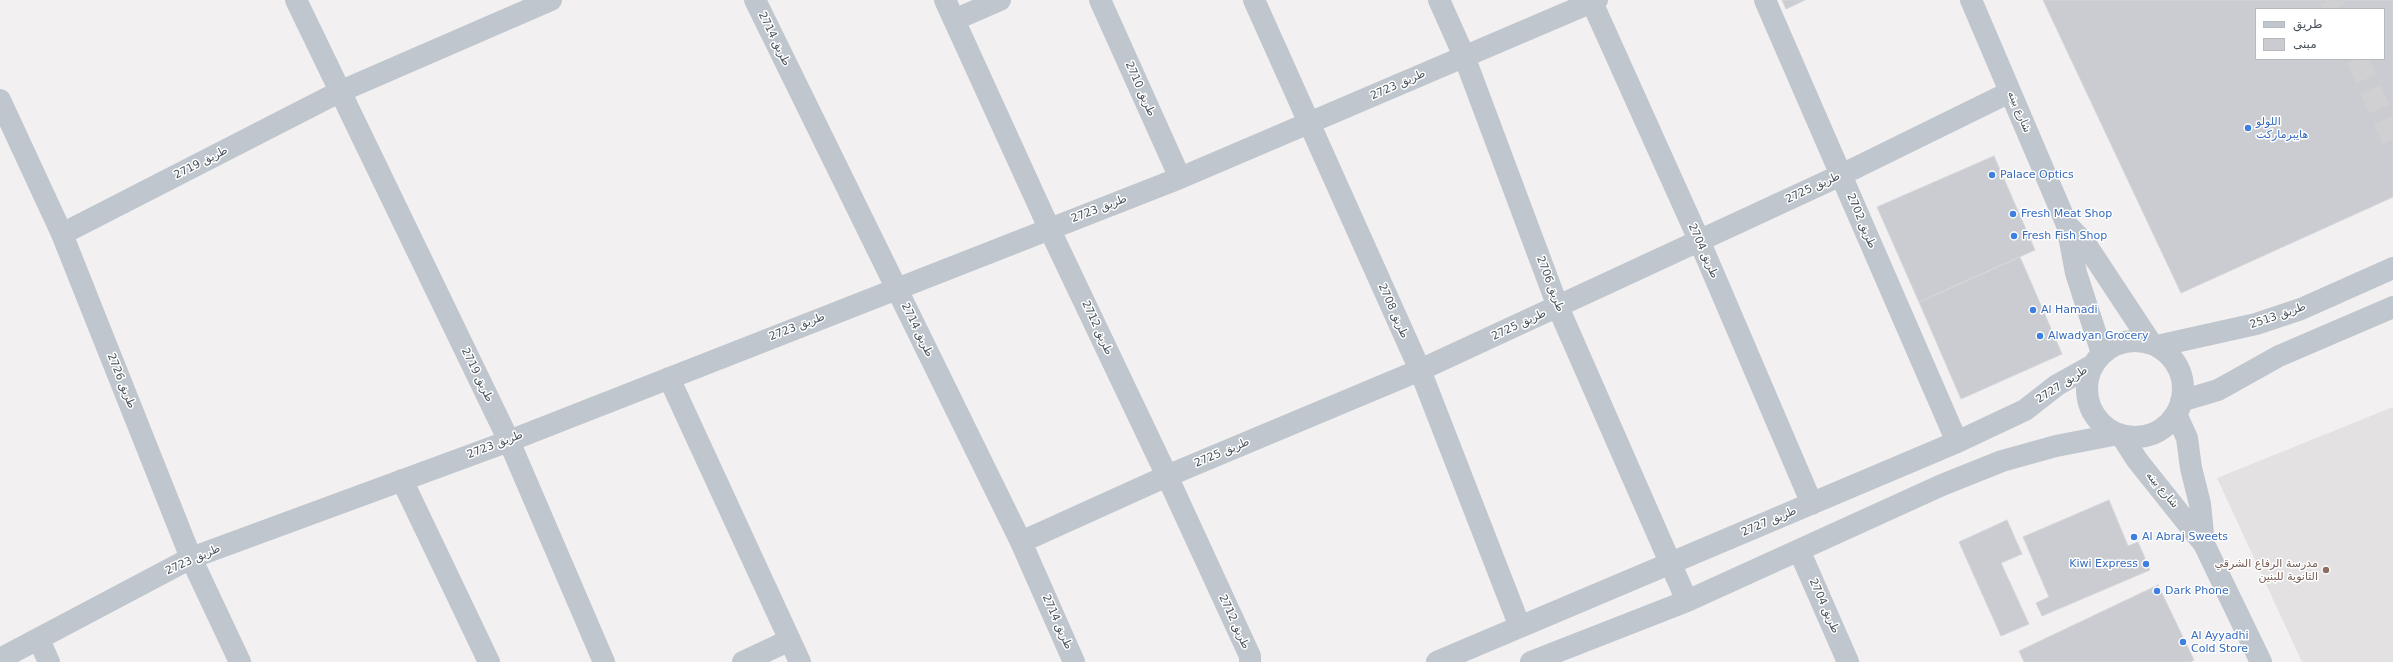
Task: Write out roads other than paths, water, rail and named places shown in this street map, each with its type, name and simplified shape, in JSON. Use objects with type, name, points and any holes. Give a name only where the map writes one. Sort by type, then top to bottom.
[{"type":"street","name":"طريق 2719","points":[[296,0],[339,92],[509,440],[604,662]]},
{"type":"street","name":"طريق 2719","points":[[62,234],[339,92],[551,0]]},
{"type":"street","name":"طريق 2714","points":[[755,0],[1021,542],[1074,662]]},
{"type":"street","name":"طريق 2712","points":[[944,0],[1049,228],[1167,476],[1252,660]]},
{"type":"street","points":[[954,20],[1000,0]]},
{"type":"street","name":"طريق 2710","points":[[1100,0],[1180,178]]},
{"type":"street","name":"طريق 2708","points":[[1254,0],[1420,370],[1520,627]]},
{"type":"street","name":"طريق 2706","points":[[1439,0],[1464,56],[1558,307],[1672,563],[1687,601]]},
{"type":"street","name":"طريق 2702","points":[[1765,0],[1957,442]]},
{"type":"street","name":"شارع بينه","points":[[1971,0],[2067,225],[2076,273],[2097,359]]},
{"type":"street","name":"طريق 2723","points":[[0,659],[39,640],[192,558],[509,440],[1180,178],[1310,124],[1593,1]]},
{"type":"street","name":"طريق 2704","points":[[1593,1],[1699,240],[1812,504]]},
{"type":"street","name":"طريق 2725","points":[[1021,542],[1167,476],[1420,370],[1841,175],[2010,92]]},
{"type":"street","name":"طريق 2726","points":[[0,100],[62,234],[192,558],[240,662]]},
{"type":"street","name":"شارع بينه","points":[[2067,225],[2085,243],[2154,345]]},
{"type":"street","name":"طريق 2513","points":[[2154,345],[2256,324],[2301,309],[2393,268]]},
{"type":"street","points":[[2179,408],[2182,385],[2179,369],[2170,356],[2154,345],[2139,340],[2126,341],[2113,346],[2097,359],[2088,378],[2086,392],[2089,405],[2096,417],[2106,428],[2119,434],[2133,437],[2158,431],[2179,408],[2218,390],[2279,356],[2393,307]]},
{"type":"street","name":"طريق 2727","points":[[1437,662],[1957,442],[2024,410],[2057,385],[2097,359]]},
{"type":"street","points":[[669,378],[800,662]]},
{"type":"street","name":"شارع بينه","points":[[2179,408],[2187,438],[2191,468],[2200,504],[2204,544]]},
{"type":"street","points":[[1531,662],[1687,601],[1942,485],[2002,462],[2056,446],[2119,434]]},
{"type":"street","name":"شارع بينه","points":[[2119,434],[2137,460],[2204,544],[2261,662]]},
{"type":"street","points":[[402,480],[489,662]]},
{"type":"street","name":"طريق 2704","points":[[1799,550],[1848,662]]},
{"type":"street","points":[[39,640],[49,662]]},
{"type":"street","points":[[743,662],[790,640]]},
{"type":"tunnel","points":[[2331,0],[2335,8]]},
{"type":"tunnel","points":[[2357,60],[2393,140]]},
{"type":"place","name":"اللولو هايبرماركت","points":[[2248,128]]},
{"type":"place","name":"Palace Optics","points":[[1992,175]]},
{"type":"place","name":"Fresh Meat Shop","points":[[2013,214]]},
{"type":"place","name":"Fresh Fish Shop","points":[[2014,236]]},
{"type":"place","name":"Al Hamadi","points":[[2033,310]]},
{"type":"place","name":"Alwadyan Grocery","points":[[2040,336]]},
{"type":"place","name":"Al Abraj Sweets","points":[[2134,537]]},
{"type":"place","name":"Kiwi Express","points":[[2146,564]]},
{"type":"place","name":"مدرسة الرفاع الشرقي الثانوية للبنين","points":[[2326,570]]},
{"type":"place","name":"Dark Phone","points":[[2157,591]]},
{"type":"place","name":"Al Ayyadhi Cold Store","points":[[2183,642]]}]
